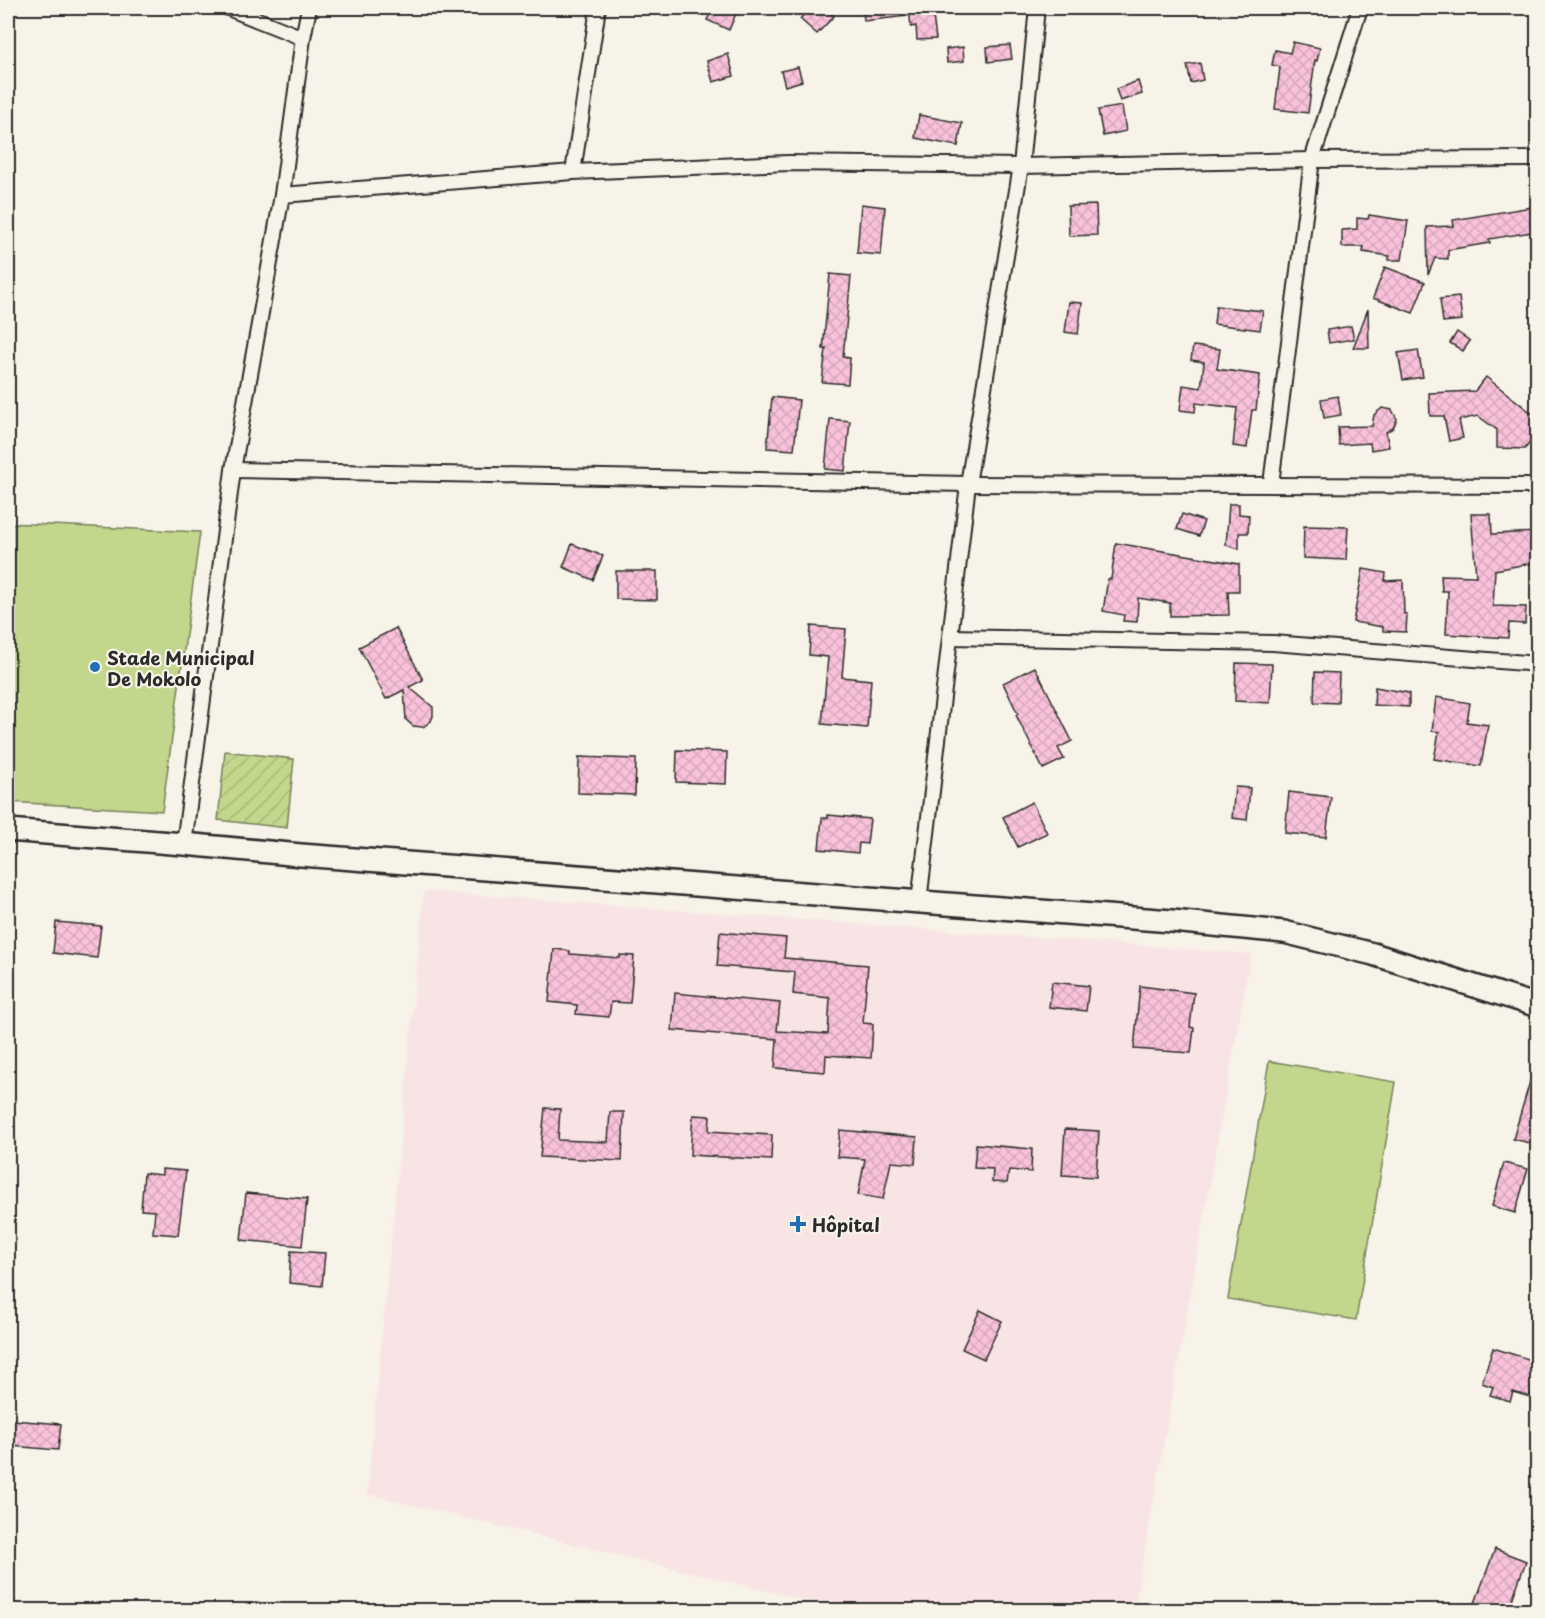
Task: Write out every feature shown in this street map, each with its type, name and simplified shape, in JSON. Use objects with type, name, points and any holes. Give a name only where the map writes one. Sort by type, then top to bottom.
[{"type":"main road","points":[[8,830],[1284,932],[1373,954],[1538,1006]]},
{"type":"street","points":[[228,8],[303,38]]},
{"type":"street","points":[[184,844],[233,470],[282,195],[309,8]]},
{"type":"street","points":[[573,172],[598,8]]},
{"type":"street","points":[[919,902],[969,484],[1021,166],[1037,8]]},
{"type":"street","points":[[1272,484],[1312,160],[1360,8]]},
{"type":"street","points":[[282,195],[573,172],[788,163],[1021,166],[1312,160],[1538,159]]},
{"type":"street","points":[[233,470],[969,484],[1538,486]]},
{"type":"street","points":[[951,637],[1273,643],[1538,664]]},
{"type":"shaded area","name":"Hôpital","points":[[424,891],[1251,954],[1134,1610],[846,1610],[367,1494]]},
{"type":"green space","name":"Stade Municipal De Mokolo","points":[[8,523],[200,532],[162,811],[8,802]]},
{"type":"green space","points":[[225,751],[294,759],[287,828],[218,820]]},
{"type":"green space","points":[[1269,1061],[1396,1082],[1356,1320],[1228,1299]]},
{"type":"building","points":[[713,8],[729,8],[737,11],[729,30],[707,20]]},
{"type":"building","points":[[810,8],[825,8],[834,16],[817,34],[800,19]]},
{"type":"building","points":[[863,8],[906,8],[907,16],[864,21]]},
{"type":"building","points":[[909,8],[932,8],[936,39],[917,40],[916,26],[911,27]]},
{"type":"building","points":[[1293,42],[1320,48],[1317,61],[1315,60],[1308,113],[1275,109],[1280,67],[1272,65],[1275,50],[1290,53]]},
{"type":"building","points":[[1010,45],[1012,59],[988,62],[987,47]]},
{"type":"building","points":[[963,47],[964,61],[947,63],[946,49]]},
{"type":"building","points":[[728,54],[734,76],[713,82],[707,61]]},
{"type":"building","points":[[1200,63],[1203,80],[1191,83],[1187,65]]},
{"type":"building","points":[[798,67],[802,81],[785,86],[781,71]]},
{"type":"building","points":[[1138,81],[1142,94],[1120,101],[1116,89]]},
{"type":"building","points":[[1122,106],[1126,131],[1103,136],[1098,110]]},
{"type":"building","points":[[919,115],[962,123],[958,146],[915,138]]},
{"type":"building","points":[[861,204],[885,207],[881,255],[857,253]]},
{"type":"building","points":[[1096,205],[1097,235],[1069,236],[1068,206]]},
{"type":"building","points":[[1538,206],[1538,231],[1489,239],[1490,243],[1448,250],[1448,259],[1435,258],[1428,275],[1427,227],[1454,226],[1453,220]]},
{"type":"building","points":[[1369,215],[1408,221],[1402,260],[1388,260],[1390,256],[1363,252],[1364,247],[1342,247],[1342,230],[1357,229],[1357,218],[1368,219]]},
{"type":"building","points":[[1385,267],[1425,282],[1413,313],[1373,298]]},
{"type":"building","points":[[830,274],[851,276],[843,357],[850,358],[848,384],[822,382]]},
{"type":"building","points":[[1459,297],[1462,320],[1443,322],[1440,299]]},
{"type":"building","points":[[1069,302],[1082,303],[1078,334],[1065,332]]},
{"type":"building","points":[[1216,306],[1263,311],[1260,330],[1214,324]]},
{"type":"building","points":[[1368,309],[1369,348],[1353,348]]},
{"type":"building","points":[[1351,326],[1354,339],[1329,343],[1327,330]]},
{"type":"building","points":[[1457,332],[1470,341],[1463,351],[1450,343]]},
{"type":"building","points":[[1193,346],[1220,349],[1217,369],[1260,375],[1256,410],[1252,410],[1247,448],[1233,446],[1237,408],[1196,403],[1195,412],[1180,410],[1183,385],[1201,388],[1204,362],[1191,360]]},
{"type":"building","points":[[1418,350],[1423,377],[1403,380],[1398,353]]},
{"type":"building","points":[[1486,377],[1538,418],[1538,431],[1525,449],[1497,448],[1497,430],[1478,416],[1459,420],[1463,438],[1449,441],[1444,416],[1430,416],[1429,393],[1475,391]]},
{"type":"building","points":[[1338,396],[1341,415],[1324,418],[1321,399]]},
{"type":"building","points":[[772,397],[799,400],[794,450],[767,448]]},
{"type":"building","points":[[1382,408],[1392,410],[1397,419],[1393,428],[1386,432],[1389,447],[1371,450],[1370,443],[1339,445],[1338,427],[1372,426],[1374,415]]},
{"type":"building","points":[[830,419],[850,421],[845,471],[825,469]]},
{"type":"building","points":[[1229,504],[1239,504],[1239,514],[1249,515],[1248,533],[1239,533],[1239,549],[1226,545]]},
{"type":"building","points":[[1182,514],[1204,521],[1199,536],[1177,529]]},
{"type":"building","points":[[1471,514],[1491,514],[1492,534],[1538,532],[1538,562],[1495,570],[1493,606],[1526,607],[1525,624],[1509,623],[1508,638],[1446,634],[1448,591],[1442,591],[1441,575],[1476,576]]},
{"type":"building","points":[[1304,526],[1348,527],[1346,560],[1303,558]]},
{"type":"building","points":[[1116,543],[1239,564],[1239,591],[1228,591],[1229,615],[1170,616],[1170,603],[1138,598],[1137,622],[1123,621],[1124,615],[1103,611],[1108,579],[1111,579]]},
{"type":"building","points":[[572,544],[603,556],[593,580],[563,567]]},
{"type":"building","points":[[1363,569],[1386,573],[1385,581],[1403,580],[1404,614],[1407,614],[1406,632],[1383,631],[1383,627],[1353,622]]},
{"type":"building","points":[[616,571],[657,571],[657,600],[616,599]]},
{"type":"building","points":[[811,626],[846,629],[842,677],[871,680],[867,728],[822,724],[828,657],[809,655]]},
{"type":"building","points":[[396,628],[423,680],[409,687],[433,707],[431,721],[423,727],[413,726],[406,720],[404,690],[386,699],[359,647]]},
{"type":"building","points":[[1236,663],[1272,664],[1270,703],[1235,701]]},
{"type":"building","points":[[1035,667],[1072,741],[1058,748],[1064,759],[1043,769],[1003,683]]},
{"type":"building","points":[[1315,672],[1339,673],[1338,703],[1314,702]]},
{"type":"building","points":[[1375,687],[1409,693],[1409,707],[1374,705]]},
{"type":"building","points":[[1436,697],[1470,703],[1467,722],[1488,725],[1481,766],[1434,759],[1439,732],[1432,731]]},
{"type":"building","points":[[677,750],[727,752],[726,784],[676,782]]},
{"type":"building","points":[[579,757],[636,759],[635,795],[578,793]]},
{"type":"building","points":[[1235,787],[1250,788],[1247,820],[1232,818]]},
{"type":"building","points":[[1289,792],[1331,797],[1326,837],[1285,833]]},
{"type":"building","points":[[1032,802],[1047,833],[1018,847],[1003,817]]},
{"type":"building","points":[[828,815],[870,819],[867,844],[859,843],[858,853],[819,849],[822,818],[828,818]]},
{"type":"building","points":[[56,922],[101,926],[97,958],[53,953]]},
{"type":"building","points":[[720,932],[786,938],[784,958],[868,965],[863,1023],[873,1024],[871,1058],[826,1055],[825,1072],[775,1068],[777,1039],[672,1030],[675,993],[780,1003],[777,1031],[828,1034],[830,998],[793,994],[795,972],[717,966]]},
{"type":"building","points":[[554,949],[570,951],[570,954],[620,958],[620,955],[634,956],[630,1003],[611,1002],[609,1017],[576,1014],[577,1005],[549,1002]]},
{"type":"building","points":[[1052,982],[1089,986],[1086,1011],[1049,1007]]},
{"type":"building","points":[[1140,986],[1194,993],[1190,1027],[1194,1028],[1191,1053],[1134,1049]]},
{"type":"building","points":[[1534,1068],[1538,1068],[1538,1145],[1513,1139]]},
{"type":"building","points":[[545,1108],[560,1109],[558,1140],[608,1142],[610,1112],[624,1112],[622,1161],[540,1157]]},
{"type":"building","points":[[693,1115],[710,1116],[709,1131],[772,1135],[771,1160],[690,1155]]},
{"type":"building","points":[[1065,1129],[1099,1131],[1096,1177],[1062,1175]]},
{"type":"building","points":[[840,1130],[917,1137],[915,1164],[891,1162],[883,1199],[858,1195],[865,1159],[837,1157]]},
{"type":"building","points":[[976,1144],[1032,1149],[1031,1172],[1009,1170],[1007,1183],[992,1182],[993,1169],[974,1168]]},
{"type":"building","points":[[1504,1163],[1528,1169],[1515,1213],[1492,1206]]},
{"type":"building","points":[[162,1169],[186,1171],[178,1235],[153,1233],[155,1211],[141,1210],[144,1173],[162,1175]]},
{"type":"building","points":[[246,1193],[307,1199],[302,1246],[241,1240]]},
{"type":"building","points":[[291,1251],[325,1253],[322,1286],[289,1283]]},
{"type":"building","points":[[980,1310],[1002,1321],[984,1359],[962,1349]]},
{"type":"building","points":[[1493,1348],[1538,1362],[1538,1375],[1530,1397],[1513,1392],[1510,1401],[1490,1395],[1493,1387],[1482,1383]]},
{"type":"building","points":[[13,1420],[61,1424],[58,1450],[11,1446]]},
{"type":"building","points":[[1495,1549],[1526,1561],[1508,1611],[1472,1611]]},
{"type":"waterway","points":[[479,1610],[501,1610]]},
{"type":"place","name":"Stade Municipal De Mokolo","points":[[95,667]]},
{"type":"place","name":"Hôpital","points":[[798,1224]]}]
